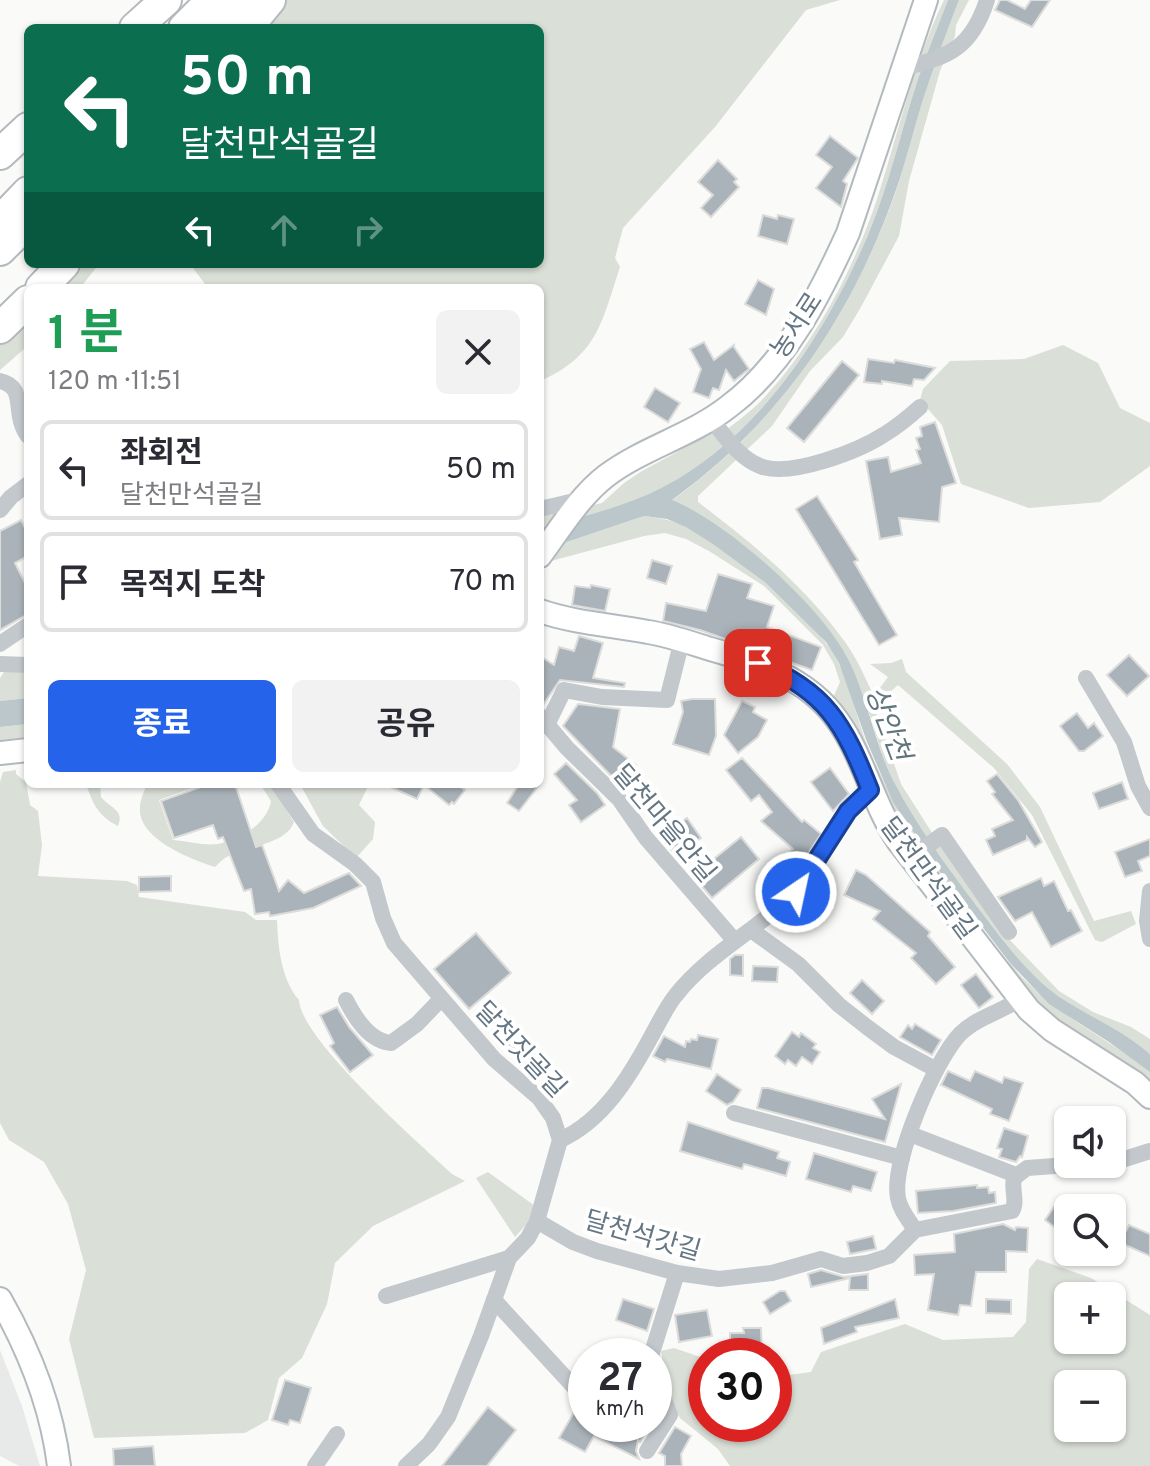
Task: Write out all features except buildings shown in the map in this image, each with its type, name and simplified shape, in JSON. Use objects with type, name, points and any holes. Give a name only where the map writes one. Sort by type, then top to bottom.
[{"type":"highway","points":[[139,24],[166,0]]},
{"type":"highway","points":[[188,24],[212,0]]},
{"type":"highway","points":[[221,24],[245,0]]},
{"type":"highway","points":[[250,24],[270,0]]},
{"type":"highway","points":[[0,154],[24,132]]},
{"type":"highway","points":[[0,221],[24,196]]},
{"type":"highway","points":[[0,250],[24,226]]},
{"type":"highway","points":[[45,284],[60,268]]},
{"type":"highway","points":[[0,328],[24,305]]},
{"type":"street","name":"농서로","points":[[544,551],[595,486],[624,465],[716,425],[783,349],[832,268],[861,198],[910,66],[926,0]]},
{"type":"street","points":[[910,66],[949,52],[973,34],[987,0]]},
{"type":"street","points":[[0,381],[9,383],[17,392],[19,419],[24,428]]},
{"type":"street","points":[[716,425],[743,456],[770,470],[801,467],[862,446],[883,436],[920,407]]},
{"type":"street","points":[[0,510],[24,487]]},
{"type":"street","points":[[544,508],[581,502]]},
{"type":"street","name":"달천만석골길","points":[[544,612],[578,622],[651,632],[682,640],[758,663],[806,688],[838,720],[886,823],[914,855],[1019,1000],[1052,1030],[1149,1094]]},
{"type":"street","points":[[0,644],[24,628]]},
{"type":"street","points":[[544,720],[564,690],[602,697],[667,700],[682,640]]},
{"type":"street","points":[[0,664],[24,665]]},
{"type":"street","points":[[1086,678],[1124,742],[1138,786],[1150,808]]},
{"type":"street","name":"달천마을안길","points":[[544,720],[567,748],[619,799],[646,838],[734,940]]},
{"type":"street","points":[[0,753],[24,750]]},
{"type":"street","name":"달천짓골길","points":[[281,788],[313,834],[355,864],[373,882],[394,943],[494,1059],[539,1098],[553,1118],[560,1140],[537,1221],[528,1238],[509,1258],[448,1417],[429,1444],[406,1466]]},
{"type":"street","points":[[560,1140],[606,1105],[632,1071],[676,994],[734,940],[751,930],[796,892],[848,811],[870,790]]},
{"type":"street","points":[[914,855],[942,835],[1009,932]]},
{"type":"street","points":[[1150,891],[1147,906],[1150,939]]},
{"type":"street","points":[[751,930],[798,964],[859,1021],[894,1047],[935,1069]]},
{"type":"street","points":[[346,1000],[361,1025],[383,1042],[391,1043],[417,1024],[441,999]]},
{"type":"street","points":[[1019,1000],[962,1031],[935,1069],[902,1158],[897,1195],[902,1210],[915,1230],[1007,1214],[1015,1208],[1013,1183],[1016,1175],[1027,1168],[1054,1165]]},
{"type":"street","points":[[734,1113],[902,1158]]},
{"type":"street","points":[[910,1134],[1016,1175]]},
{"type":"street","points":[[1126,1159],[1150,1151]]},
{"type":"street","name":"달천석갓길","points":[[537,1221],[573,1242],[597,1251],[677,1273],[719,1279],[772,1273],[821,1259],[843,1266],[858,1265],[889,1256],[915,1230]]},
{"type":"street","points":[[386,1296],[509,1258]]},
{"type":"street","points":[[655,1338],[677,1273]]},
{"type":"street","points":[[0,1299],[35,1375],[56,1439],[59,1466]]},
{"type":"street","points":[[494,1300],[568,1379]]},
{"type":"street","points":[[315,1466],[337,1434]]},
{"type":"street","points":[[647,1451],[653,1442]]},
{"type":"shaded area","points":[[284,0],[840,0],[806,10],[715,127],[623,228],[615,258],[620,267],[595,335],[574,360],[544,379],[544,284],[205,284],[193,268],[544,268],[544,24],[263,24]]},
{"type":"shaded area","points":[[944,0],[948,0],[918,79],[868,235],[832,309],[786,380],[729,441],[696,467],[632,501],[544,527],[544,516],[602,503],[642,471],[712,433],[719,436],[761,401],[798,357],[843,282],[866,229],[933,24]]},
{"type":"shaded area","points":[[948,0],[959,0],[926,90],[896,190],[858,281],[834,323],[779,401],[711,469],[672,500],[694,511],[745,546],[818,616],[849,661],[893,780],[952,873],[1031,972],[1058,996],[1150,1054],[1150,1072],[1049,1004],[1010,963],[938,869],[893,802],[867,742],[839,663],[826,642],[766,583],[713,544],[667,519],[644,516],[544,550],[544,527],[632,501],[696,467],[729,441],[786,380],[832,309],[868,235],[918,79]]},
{"type":"shaded area","points":[[959,0],[969,0],[956,25],[955,36],[940,71],[909,181],[899,236],[843,337],[810,371],[772,426],[698,496],[698,502],[758,550],[813,602],[849,648],[874,696],[888,677],[870,664],[902,659],[906,672],[1007,764],[1040,807],[1094,921],[1131,911],[1136,924],[1102,942],[1095,940],[1032,815],[994,768],[898,685],[874,706],[901,784],[941,847],[1006,936],[1059,991],[1093,1012],[1131,1027],[1150,1039],[1150,1054],[1058,996],[1014,954],[939,855],[903,799],[887,768],[856,678],[824,627],[751,551],[696,513],[671,501],[746,438],[808,364],[834,323],[878,237],[896,191],[926,90]]},
{"type":"shaded area","points":[[72,268],[96,268],[83,284],[58,284]]},
{"type":"shaded area","points":[[24,321],[24,349],[0,370],[0,344]]},
{"type":"shaded area","points":[[1063,345],[1098,363],[1120,408],[1150,423],[1150,466],[1100,502],[1029,508],[961,484],[942,425],[920,400],[923,389],[950,361],[1024,359]]},
{"type":"shaded area","points":[[644,516],[660,518],[685,526],[726,550],[770,585],[827,644],[843,671],[866,742],[898,807],[981,927],[1042,996],[1150,1072],[1150,1081],[1057,1021],[1040,1006],[900,827],[833,698],[840,682],[834,664],[823,645],[764,586],[709,551],[665,533],[544,563],[544,550]]},
{"type":"shaded area","points":[[4,672],[24,672],[24,698],[0,701],[0,678]]},
{"type":"shaded area","points":[[24,698],[24,724],[0,727],[0,701]]},
{"type":"shaded area","points":[[24,724],[24,737],[0,740],[0,727]]},
{"type":"shaded area","points":[[16,770],[16,774],[24,780],[24,788],[27,788],[30,805],[38,811],[42,845],[38,876],[127,881],[137,885],[139,897],[245,912],[256,920],[277,920],[284,973],[319,1040],[390,1116],[452,1174],[465,1181],[373,1226],[335,1263],[327,1304],[302,1358],[279,1378],[268,1420],[245,1433],[94,1438],[69,1339],[86,1270],[68,1204],[44,1162],[9,1140],[0,1123],[0,782],[3,772]]},
{"type":"shaded area","points":[[87,788],[100,788],[101,797],[120,816],[118,826],[97,809]]},
{"type":"shaded area","points":[[145,788],[192,788],[159,800],[173,840],[218,844],[252,829],[269,809],[271,801],[263,788],[273,788],[294,822],[284,835],[229,856],[215,867],[193,859],[157,838],[142,819],[141,799]]},
{"type":"shaded area","points":[[302,788],[367,788],[359,805],[375,822],[373,839],[356,858],[323,826]]},
{"type":"shaded area","points":[[488,1172],[535,1206],[526,1225],[515,1237],[476,1178]]},
{"type":"shaded area","points":[[1037,1259],[1097,1282],[1054,1282],[1054,1354],[1126,1354],[1126,1300],[1150,1315],[1150,1466],[730,1466],[709,1442],[792,1442],[792,1375],[811,1372],[821,1352],[905,1324],[943,1340],[1013,1337],[1026,1322],[1029,1269]]},
{"type":"shaded area","points":[[674,1348],[688,1353],[688,1425],[672,1405]]},
{"type":"shaded area","points":[[0,1350],[22,1406],[40,1466],[19,1466],[0,1456]]},
{"type":"route","points":[[758,663],[806,688],[838,720],[870,790],[848,811],[796,892]]},
{"type":"water label","name":"상안천","points":[[889,723]]}]
